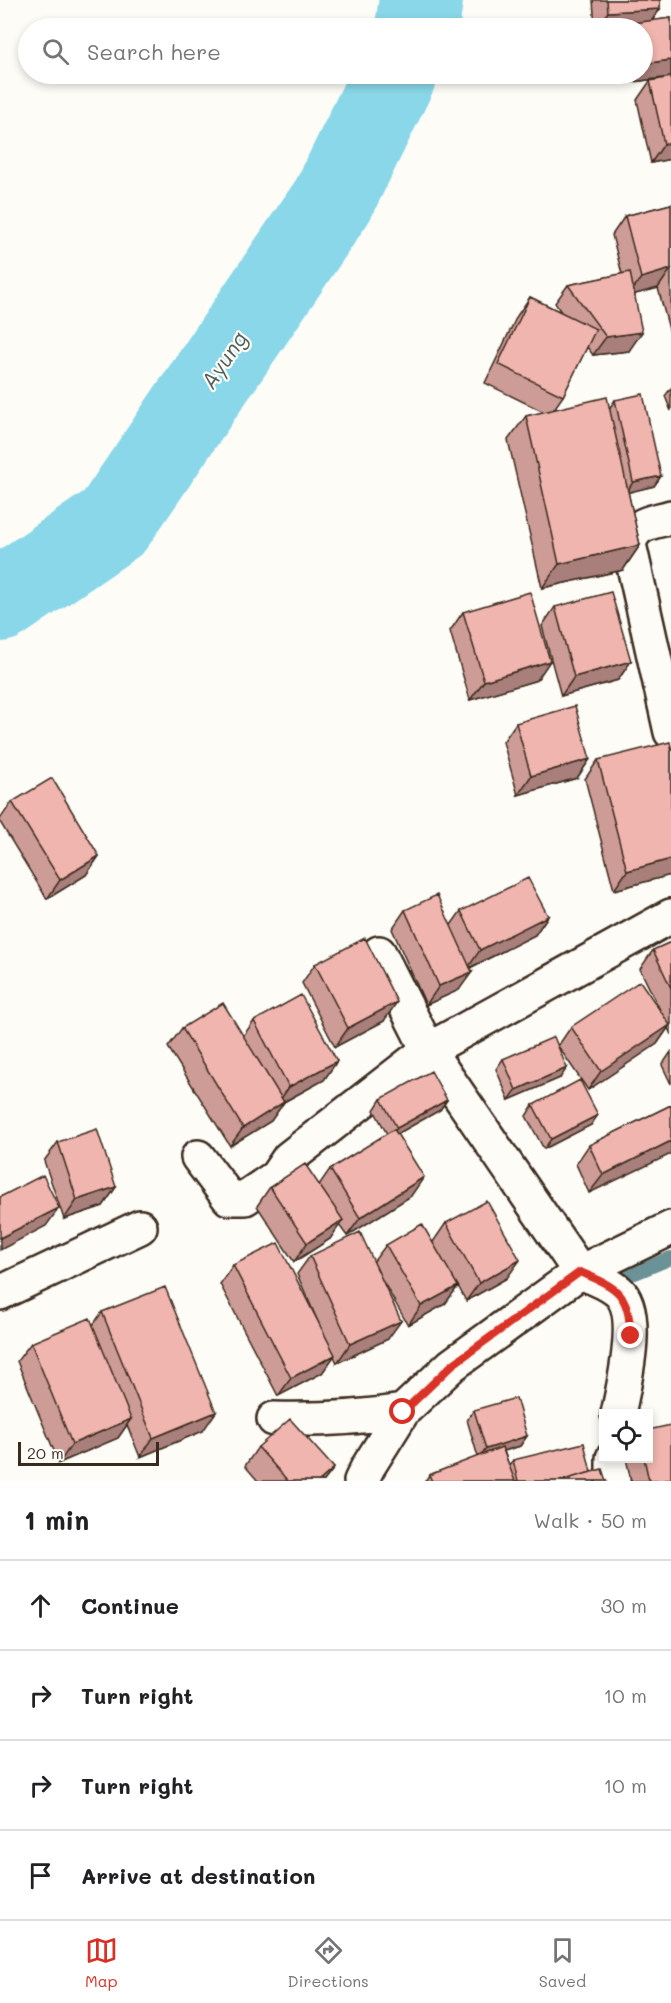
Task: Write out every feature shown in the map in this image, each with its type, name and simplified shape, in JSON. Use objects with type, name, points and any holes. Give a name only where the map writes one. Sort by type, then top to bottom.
[{"type":"street","points":[[671,517],[637,527],[632,533],[629,544],[671,732]]},
{"type":"street","points":[[198,1157],[229,1198],[245,1198],[276,1177],[289,1158],[428,1050],[671,916]]},
{"type":"street","points":[[379,953],[428,1050],[580,1272],[603,1282],[620,1293],[629,1314],[631,1336],[619,1409]]},
{"type":"street","points":[[0,1293],[140,1227]]},
{"type":"street","points":[[361,1481],[403,1412],[452,1365],[580,1272],[671,1228]]},
{"type":"street","points":[[274,1419],[329,1420],[403,1412]]},
{"type":"street","points":[[613,1463],[613,1481]]},
{"type":"building","points":[[607,0],[660,0],[660,9],[608,12]]},
{"type":"building","points":[[671,18],[671,60],[653,62],[653,20]]},
{"type":"building","points":[[671,77],[671,143],[664,144],[651,84],[653,84],[653,80]]},
{"type":"building","points":[[671,204],[671,269],[641,278],[625,216]]},
{"type":"building","points":[[630,272],[642,332],[606,337],[568,285]]},
{"type":"building","points":[[530,297],[596,329],[563,396],[498,364]]},
{"type":"building","points":[[643,394],[661,476],[633,482],[615,400]]},
{"type":"building","points":[[607,397],[640,545],[559,564],[526,416]]},
{"type":"building","points":[[530,592],[550,661],[484,681],[463,612]]},
{"type":"building","points":[[611,592],[631,661],[574,677],[555,607]]},
{"type":"building","points":[[575,706],[590,759],[531,776],[516,723]]},
{"type":"building","points":[[670,742],[671,859],[627,871],[598,760]]},
{"type":"building","points":[[52,778],[99,856],[60,880],[12,802]]},
{"type":"building","points":[[528,878],[548,916],[480,950],[461,911]]},
{"type":"building","points":[[437,895],[472,972],[439,986],[405,910]]},
{"type":"building","points":[[365,938],[397,1002],[348,1028],[315,964]]},
{"type":"building","points":[[671,942],[671,988],[653,950]]},
{"type":"building","points":[[640,981],[670,1025],[601,1071],[571,1027]]},
{"type":"building","points":[[301,995],[337,1061],[289,1087],[254,1021]]},
{"type":"building","points":[[223,1003],[284,1102],[243,1128],[182,1028]]},
{"type":"building","points":[[554,1037],[567,1068],[516,1090],[503,1059]]},
{"type":"building","points":[[431,1071],[447,1100],[397,1128],[381,1099]]},
{"type":"building","points":[[580,1080],[598,1115],[551,1139],[533,1105]]},
{"type":"building","points":[[671,1105],[671,1141],[603,1175],[589,1145]]},
{"type":"building","points":[[97,1129],[116,1187],[77,1200],[58,1142]]},
{"type":"building","points":[[394,1129],[424,1177],[360,1218],[330,1169]]},
{"type":"building","points":[[305,1164],[343,1220],[307,1243],[270,1187]]},
{"type":"building","points":[[43,1175],[59,1208],[0,1238],[0,1197]]},
{"type":"building","points":[[487,1201],[520,1260],[479,1283],[446,1223]]},
{"type":"building","points":[[422,1224],[458,1286],[421,1306],[386,1245]]},
{"type":"building","points":[[360,1232],[401,1321],[350,1344],[310,1256]]},
{"type":"building","points":[[278,1243],[335,1355],[291,1378],[233,1265]]},
{"type":"building","points":[[165,1287],[216,1412],[153,1438],[102,1312]]},
{"type":"building","points":[[90,1318],[131,1419],[72,1444],[31,1343]]},
{"type":"building","points":[[516,1398],[527,1436],[486,1449],[474,1410]]},
{"type":"building","points":[[290,1419],[334,1468],[319,1481],[288,1481],[258,1447]]},
{"type":"building","points":[[671,1425],[671,1479],[649,1481],[645,1463],[653,1463],[653,1429]]},
{"type":"building","points":[[584,1443],[591,1472],[560,1481],[518,1481],[513,1460]]},
{"type":"building","points":[[502,1447],[515,1481],[432,1481],[429,1475]]},
{"type":"building","points":[[602,1469],[606,1481],[560,1481]]},
{"type":"waterway","name":"Ayung","points":[[418,18],[421,0]]},
{"type":"waterway","name":"Ayung","points":[[0,600],[114,522],[333,200],[390,84]]},
{"type":"waterway","points":[[609,1279],[635,1273],[671,1258]]},
{"type":"route","points":[[403,1412],[452,1365],[580,1272],[603,1282],[620,1293],[629,1314],[631,1336]]}]
